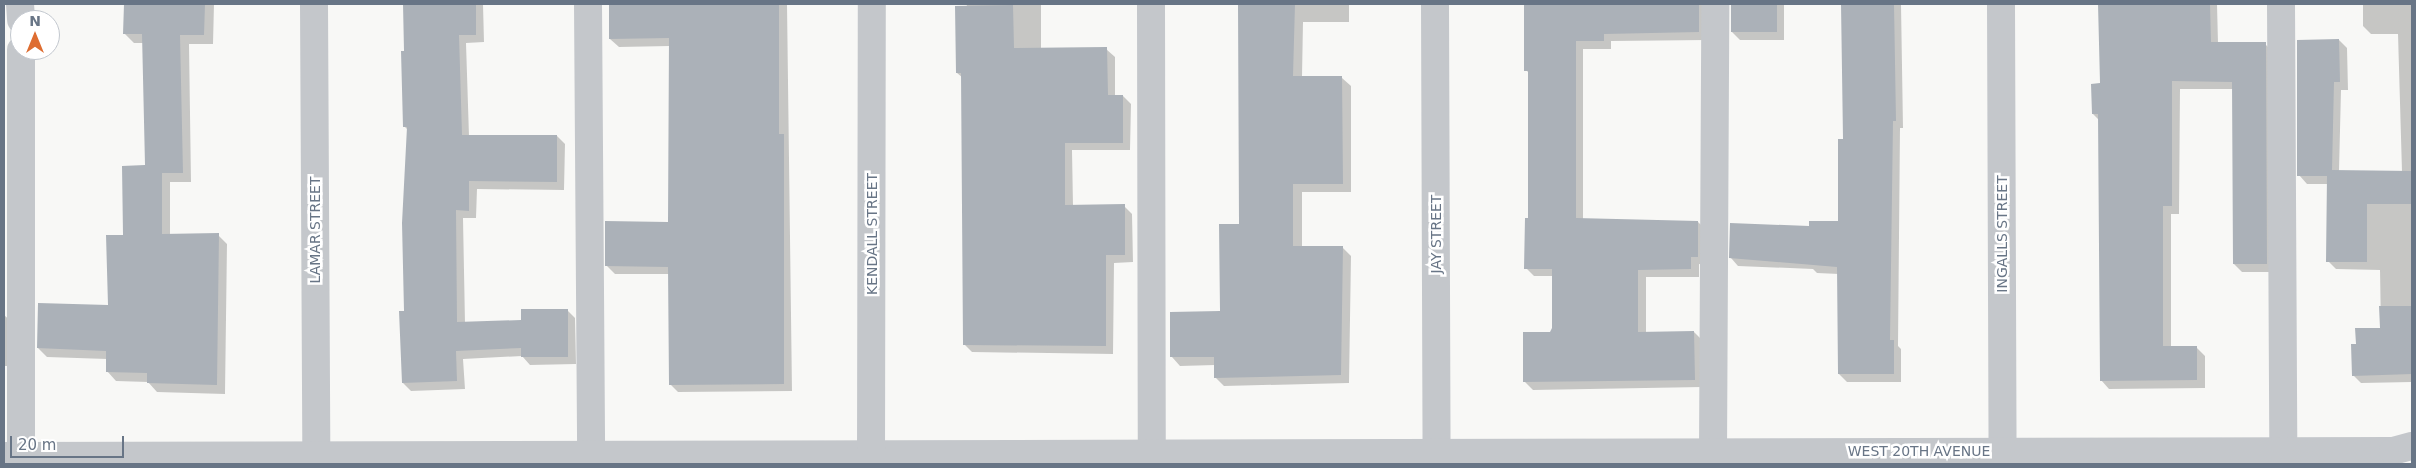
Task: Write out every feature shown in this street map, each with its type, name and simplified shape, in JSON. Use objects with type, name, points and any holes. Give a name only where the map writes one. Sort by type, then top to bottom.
[{"type":"street","name":"LAMAR STREET","points":[[314,4],[316,456]]},
{"type":"street","points":[[588,4],[591,455]]},
{"type":"street","name":"KENDALL STREET","points":[[871,459],[872,4]]},
{"type":"street","points":[[1151,4],[1152,454]]},
{"type":"street","name":"JAY STREET","points":[[1435,4],[1437,459]]},
{"type":"street","points":[[1713,453],[1715,4]]},
{"type":"street","name":"INGALLS STREET","points":[[2001,4],[2003,458]]},
{"type":"street","points":[[2281,4],[2284,450]]},
{"type":"street","points":[[12,456],[20,60]]},
{"type":"street","name":"WEST 20TH AVENUE","points":[[12,456],[48,460],[214,460],[316,456],[591,455],[871,459],[1152,454],[1437,459],[1713,453],[2003,458],[2284,450],[2403,455]]},
{"type":"building","points":[[124,4],[205,4],[204,35],[180,35],[183,173],[162,173],[162,234],[219,233],[217,385],[147,383],[147,373],[106,372],[106,351],[37,348],[38,303],[108,305],[106,235],[123,235],[122,166],[145,165],[142,34],[123,34]]},
{"type":"building","points":[[403,4],[476,4],[476,35],[459,35],[462,135],[557,135],[557,182],[469,181],[469,211],[456,210],[457,322],[521,320],[521,309],[568,309],[568,357],[521,357],[521,348],[456,351],[457,381],[402,383],[399,311],[404,311],[402,223],[407,127],[403,127],[401,51],[404,51]]},
{"type":"building","points":[[609,4],[779,4],[779,134],[784,134],[784,384],[669,385],[668,267],[605,266],[605,221],[668,222],[669,38],[609,39]]},
{"type":"building","points":[[1238,4],[1295,4],[1293,76],[1342,76],[1343,184],[1293,184],[1293,246],[1343,246],[1341,375],[1214,378],[1214,357],[1170,357],[1170,312],[1220,311],[1219,224],[1239,224]]},
{"type":"building","points":[[1524,4],[1699,4],[1699,32],[1604,34],[1604,41],[1576,41],[1576,218],[1698,221],[1698,257],[1691,257],[1691,269],[1638,270],[1638,332],[1694,331],[1695,380],[1523,382],[1523,332],[1550,332],[1552,328],[1552,269],[1524,269],[1525,218],[1528,218],[1528,71],[1524,71]]},
{"type":"building","points":[[1731,4],[1777,4],[1777,32],[1731,32]]},
{"type":"building","points":[[1841,4],[1894,4],[1896,121],[1893,121],[1890,340],[1894,340],[1894,374],[1838,374],[1837,267],[1729,258],[1730,223],[1809,226],[1809,221],[1838,221],[1838,139],[1843,139]]},
{"type":"building","points":[[2098,4],[2210,4],[2211,42],[2266,42],[2267,264],[2233,264],[2232,82],[2172,81],[2172,206],[2163,206],[2163,346],[2197,346],[2197,380],[2100,381],[2098,114],[2092,114],[2091,84],[2100,83]]},
{"type":"building","points":[[1013,5],[1014,48],[1107,47],[1108,95],[1123,95],[1123,143],[1065,143],[1065,205],[1125,204],[1125,255],[1106,255],[1106,346],[963,345],[961,73],[956,73],[955,6]]},
{"type":"building","points":[[2339,39],[2340,82],[2334,82],[2332,170],[2412,171],[2412,204],[2367,204],[2367,262],[2326,262],[2327,176],[2297,176],[2297,40]]},
{"type":"building","points":[[2379,306],[2412,306],[2412,374],[2352,376],[2351,344],[2356,344],[2355,328],[2380,328]]}]
